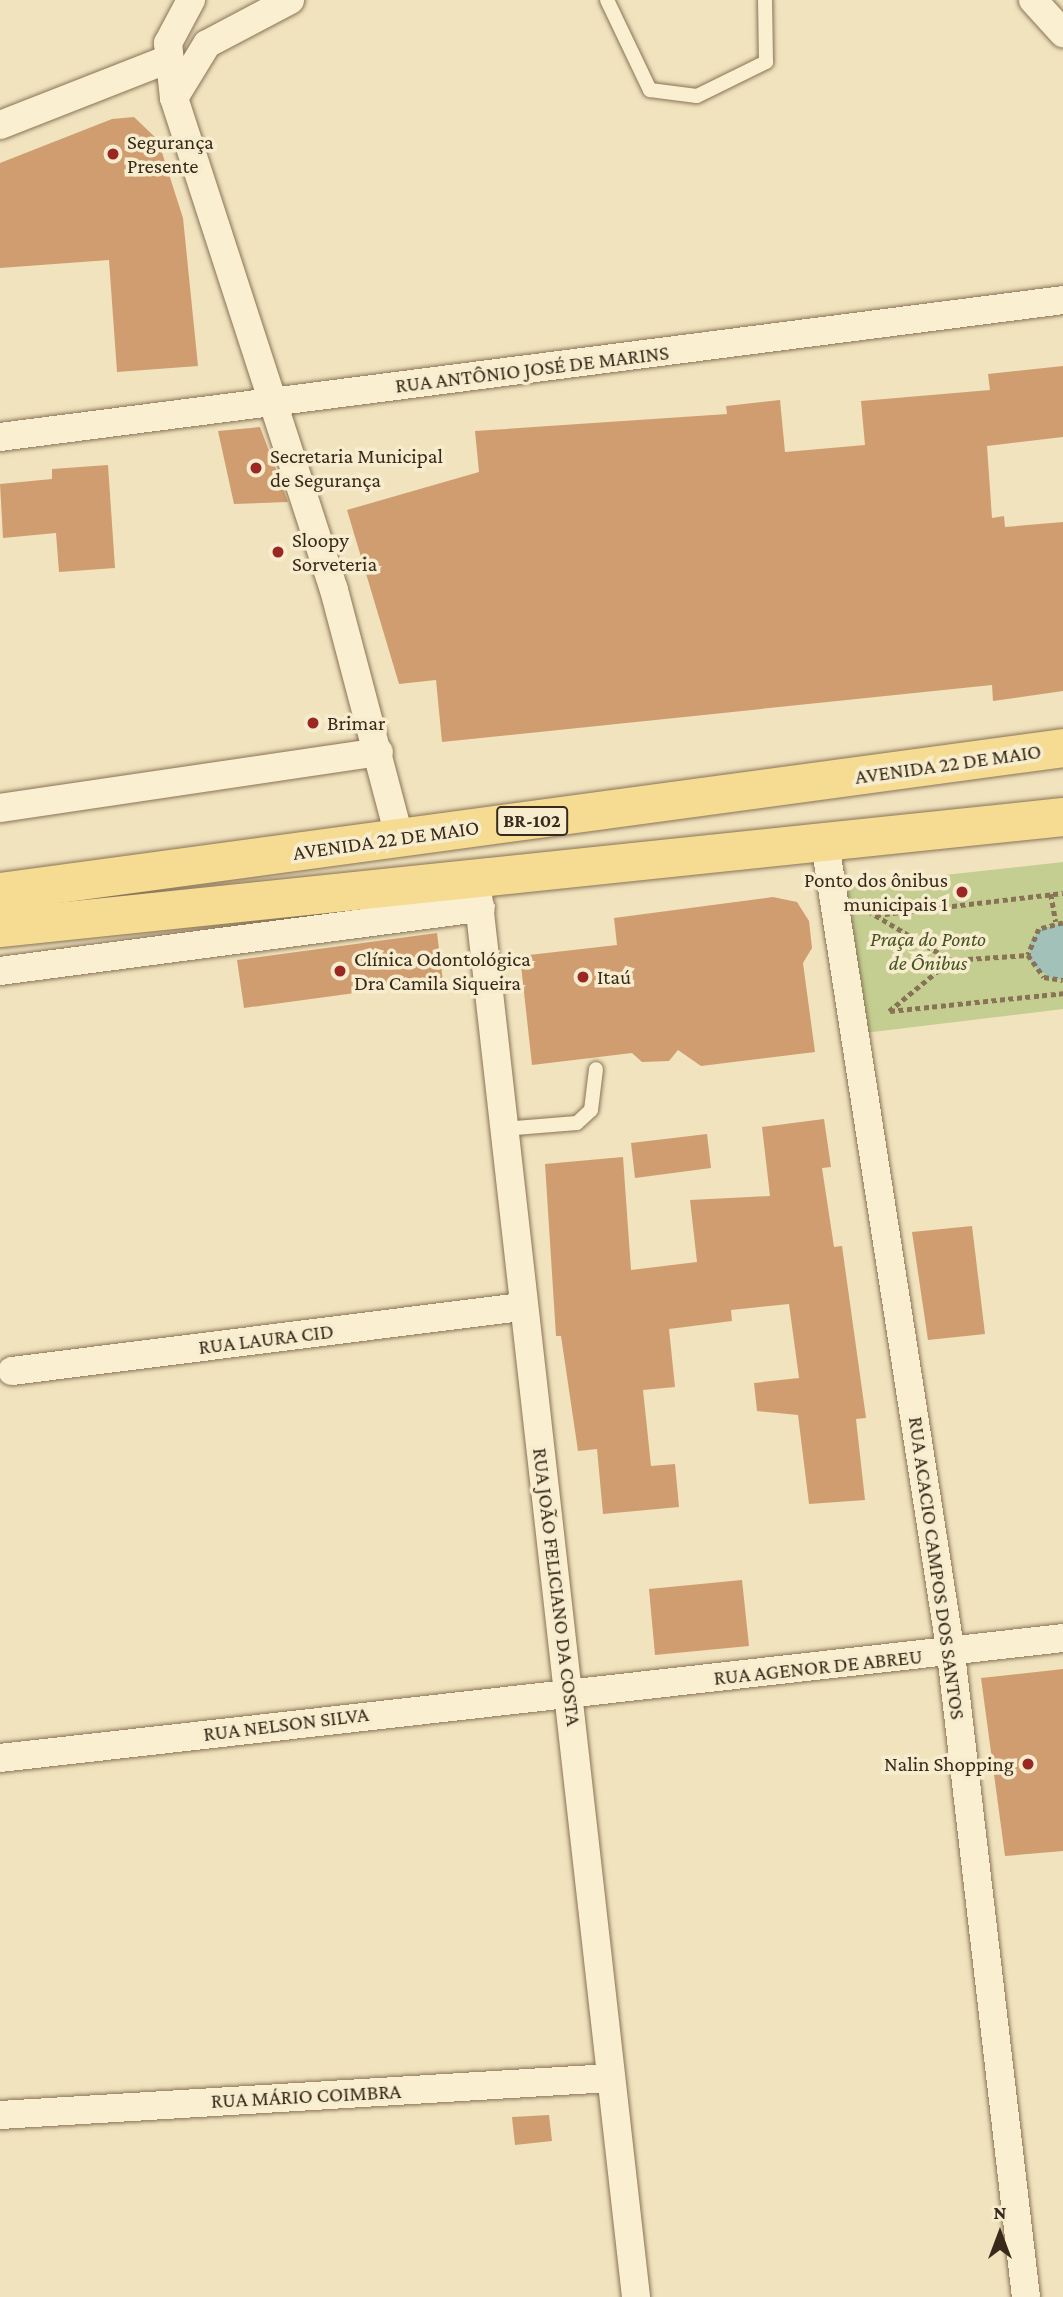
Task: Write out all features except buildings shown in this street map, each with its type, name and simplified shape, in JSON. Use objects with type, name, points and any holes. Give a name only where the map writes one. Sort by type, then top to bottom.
[{"type":"main road","name":"AVENIDA 22 DE MAIO","points":[[0,892],[1063,748]]},
{"type":"main road","name":"AVENIDA 22 DE MAIO","points":[[0,928],[479,892],[825,843],[1063,817]]},
{"type":"street","points":[[191,0],[173,26],[166,60],[174,98],[275,403],[379,752],[400,839]]},
{"type":"street","points":[[1033,0],[1063,33]]},
{"type":"street","points":[[174,98],[207,44],[286,1]]},
{"type":"street","points":[[0,125],[166,60]]},
{"type":"street","name":"RUA ANTÔNIO JOSÉ DE MARINS","points":[[0,437],[1063,300]]},
{"type":"street","points":[[0,808],[379,752]]},
{"type":"street","name":"RUA ACACIO CAMPOS DOS SANTOS","points":[[825,843],[834,887],[951,1654],[1026,2297]]},
{"type":"street","name":"AVENIDA 22 DE MAIO","points":[[0,971],[479,892]]},
{"type":"street","name":"RUA JOÃO FELICIANO DA COSTA","points":[[479,892],[520,1307],[572,1691],[636,2297]]},
{"type":"street","name":"RUA LAURA CID","points":[[12,1371],[520,1307]]},
{"type":"street","name":"RUA AGENOR DE ABREU","points":[[572,1691],[951,1654],[1063,1638]]},
{"type":"street","name":"RUA NELSON SILVA","points":[[0,1758],[572,1691]]},
{"type":"street","name":"RUA MÁRIO COIMBRA","points":[[0,2115],[611,2078]]},
{"type":"lane","points":[[607,0],[650,90],[697,96],[766,62],[765,0]]},
{"type":"lane","points":[[503,1129],[577,1123],[591,1110],[596,1069]]},
{"type":"path","points":[[834,887],[951,960],[1028,955]]},
{"type":"path","points":[[875,915],[1063,893]]},
{"type":"path","points":[[1051,894],[1056,922]]},
{"type":"path","points":[[1063,923],[1056,922],[1032,936],[1028,955],[1044,977],[1063,980]]},
{"type":"path","points":[[856,1034],[890,1011],[951,960]]},
{"type":"path","points":[[890,1011],[1063,993]]},
{"type":"green space","name":"Praça do Ponto de Ônibus","points":[[1063,862],[1063,1009],[856,1034],[834,887]]},
{"type":"water","points":[[1063,923],[1063,979],[1054,980],[1031,964],[1029,945],[1039,929]]},
{"type":"place","name":"Segurança Presente","points":[[113,154]]},
{"type":"place","name":"Secretaria Municipal de Segurança","points":[[256,468]]},
{"type":"place","name":"Sloopy Sorveteria","points":[[278,552]]},
{"type":"place","name":"Brimar","points":[[313,723]]},
{"type":"place","name":"Ponto dos ônibus municipais 1","points":[[962,892]]},
{"type":"place","name":"Clínica Odontológica Dra Camila Siqueira","points":[[340,971]]},
{"type":"place","name":"Itaú","points":[[583,977]]},
{"type":"place","name":"Nalin Shopping","points":[[1028,1764]]}]
